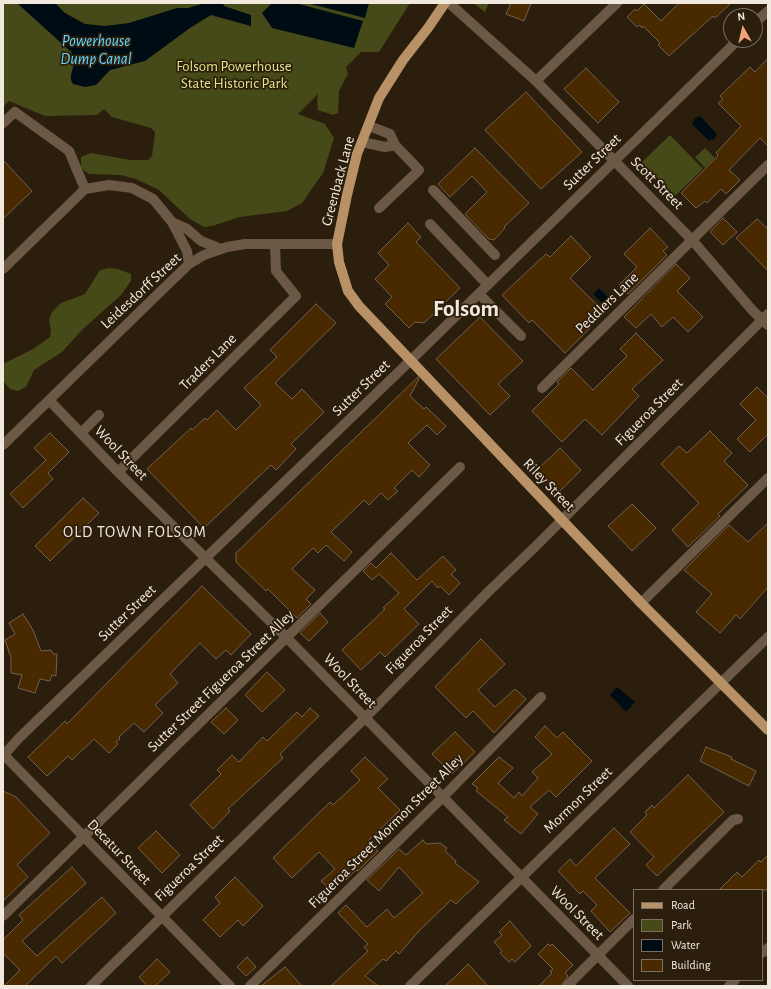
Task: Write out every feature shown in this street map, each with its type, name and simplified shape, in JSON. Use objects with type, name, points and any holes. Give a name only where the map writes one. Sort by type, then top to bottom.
[{"type":"main road","name":"Greenback Lane","points":[[337,244],[347,194],[362,142],[379,98],[402,60],[428,28],[444,3]]},
{"type":"main road","name":"Riley Street","points":[[337,244],[339,262],[348,291],[359,306],[412,360],[640,602],[722,682],[768,730]]},
{"type":"street","name":"Scott Street","points":[[449,3],[536,81],[693,241],[766,320]]},
{"type":"street","points":[[536,81],[617,3]]},
{"type":"street","name":"Sutter Street","points":[[4,756],[19,738],[412,360],[730,48]]},
{"type":"street","points":[[3,123],[15,112],[69,151],[85,189]]},
{"type":"street","points":[[369,126],[390,134],[395,145],[419,170],[379,208]]},
{"type":"street","points":[[362,142],[385,147],[395,145]]},
{"type":"street","points":[[693,241],[768,166]]},
{"type":"street","points":[[3,269],[85,189],[109,185],[132,188],[153,198],[172,222],[187,250],[189,264]]},
{"type":"street","points":[[433,190],[495,255]]},
{"type":"street","points":[[172,222],[187,229],[201,242],[221,249]]},
{"type":"street","points":[[430,224],[488,285]]},
{"type":"street","name":"Peddlers Lane","points":[[542,388],[693,241]]},
{"type":"street","name":"Leidesdorff Street","points":[[3,445],[189,264],[204,255],[221,249],[245,244],[337,244]]},
{"type":"street","name":"Traders Lane","points":[[118,472],[296,296],[276,271],[275,244]]},
{"type":"street","points":[[479,294],[521,336]]},
{"type":"street","name":"Figueroa Street","points":[[91,986],[365,718],[488,592],[766,320]]},
{"type":"street","name":"Wool Street","points":[[49,400],[118,472],[286,638],[628,986]]},
{"type":"street","points":[[80,433],[98,415]]},
{"type":"street","name":"Sutter Street Figueroa Street Alley","points":[[3,916],[460,467]]},
{"type":"street","points":[[640,602],[768,478]]},
{"type":"street","name":"Mormon Street","points":[[410,986],[691,710],[768,637]]},
{"type":"street","name":"Figueroa Street Mormon Street Alley","points":[[250,986],[443,797],[541,697]]},
{"type":"street","name":"Decatur Street","points":[[4,756],[230,986]]},
{"type":"street","points":[[664,889],[733,820],[738,819]]},
{"type":"street","points":[[566,986],[633,920]]},
{"type":"green space","name":"Folsom Powerhouse State Historic Park","points":[[3,3],[410,3],[379,52],[361,52],[346,67],[348,74],[339,91],[338,113],[333,115],[318,110],[318,94],[298,114],[325,124],[334,138],[323,173],[302,203],[287,211],[240,217],[204,227],[190,219],[159,190],[136,179],[121,175],[89,174],[81,168],[81,157],[91,153],[130,160],[148,160],[152,156],[155,132],[151,128],[112,117],[104,109],[97,115],[45,116],[9,101],[3,107]]},
{"type":"green space","points":[[473,3],[489,3],[485,12]]},
{"type":"green space","points":[[670,135],[703,169],[675,196],[642,162]]},
{"type":"green space","points":[[705,148],[715,158],[705,168],[695,157]]},
{"type":"green space","points":[[109,268],[118,269],[131,274],[131,281],[121,295],[83,329],[62,352],[34,370],[26,387],[18,391],[10,389],[3,381],[3,364],[33,349],[50,337],[51,330],[49,320],[52,312],[61,303],[85,294],[100,270]]},
{"type":"water","name":"Powerhouse Dump Canal","points":[[17,3],[55,3],[65,13],[85,24],[105,26],[129,23],[177,8],[188,8],[205,3],[223,3],[224,6],[251,15],[251,26],[211,15],[190,28],[145,61],[110,70],[96,85],[85,87],[73,84],[71,80],[74,63],[71,52]]},
{"type":"water","points":[[272,3],[295,3],[363,21],[354,48],[272,28],[262,13]]},
{"type":"water","points":[[307,3],[369,3],[365,18]]},
{"type":"water","points":[[700,116],[717,134],[714,140],[711,139],[709,141],[692,124],[695,118]]},
{"type":"water","points":[[599,288],[611,300],[605,306],[593,294]]},
{"type":"water","points":[[617,687],[635,702],[626,712],[610,695]]},
{"type":"building","points":[[511,3],[531,3],[524,21],[506,14]]},
{"type":"building","points":[[679,3],[731,3],[726,8],[723,8],[723,10],[715,18],[713,16],[669,56],[658,45],[660,43],[643,26],[642,28],[639,25],[637,27],[627,17],[635,9],[637,11],[644,4],[661,21]]},
{"type":"building","points":[[768,58],[768,146],[760,138],[729,170],[740,180],[726,194],[721,189],[707,203],[705,201],[696,208],[681,193],[717,157],[718,155],[716,153],[741,126],[718,103],[723,99],[720,96],[750,67],[755,72]]},
{"type":"building","points":[[586,68],[619,102],[598,123],[564,89]]},
{"type":"building","points":[[526,92],[582,152],[541,189],[485,130]]},
{"type":"building","points":[[475,148],[529,203],[504,227],[505,228],[494,240],[489,239],[465,214],[487,192],[472,176],[450,197],[438,184]]},
{"type":"building","points":[[3,160],[32,191],[3,219]]},
{"type":"building","points":[[723,218],[737,232],[723,245],[710,232]]},
{"type":"building","points":[[757,219],[768,229],[768,271],[736,238]]},
{"type":"building","points":[[408,223],[421,237],[416,242],[460,288],[424,323],[415,322],[409,328],[385,304],[392,297],[375,279],[389,265],[378,253]]},
{"type":"building","points":[[650,228],[668,247],[663,251],[667,255],[628,294],[619,285],[637,267],[624,254]]},
{"type":"building","points":[[571,236],[591,257],[570,278],[600,308],[585,323],[590,328],[565,353],[532,320],[529,323],[502,295],[546,254],[550,257]]},
{"type":"building","points":[[676,264],[690,278],[677,291],[703,317],[688,332],[673,317],[662,327],[651,314],[636,328],[624,317]]},
{"type":"building","points":[[316,304],[336,323],[275,383],[292,399],[302,389],[324,412],[291,444],[296,449],[276,470],[271,465],[204,528],[147,469],[191,428],[192,430],[205,418],[207,420],[217,410],[236,430],[261,405],[244,388],[277,357],[270,350]]},
{"type":"building","points":[[480,317],[523,361],[498,384],[510,396],[490,415],[436,359]]},
{"type":"building","points":[[636,333],[663,360],[632,389],[639,396],[602,435],[585,419],[562,442],[532,411],[559,384],[557,382],[571,368],[593,390],[627,356],[620,349]]},
{"type":"building","points":[[418,377],[419,379],[410,396],[424,409],[426,407],[446,426],[437,435],[427,425],[408,443],[430,465],[419,477],[412,470],[394,488],[398,491],[388,500],[381,493],[369,505],[364,500],[331,532],[352,552],[344,561],[326,545],[318,553],[313,548],[292,569],[315,590],[306,599],[311,604],[297,618],[268,589],[266,591],[236,562],[236,553]]},
{"type":"building","points":[[757,387],[768,398],[768,434],[750,452],[737,439],[756,420],[740,404]]},
{"type":"building","points":[[710,431],[732,453],[724,461],[748,485],[718,514],[720,516],[688,547],[672,530],[699,503],[661,464],[679,446],[687,453]]},
{"type":"building","points":[[50,433],[69,452],[48,473],[53,479],[23,508],[10,494],[46,460],[34,448]]},
{"type":"building","points":[[560,448],[581,470],[559,492],[537,470]]},
{"type":"building","points":[[83,498],[99,513],[50,561],[35,546]]},
{"type":"building","points":[[632,504],[656,528],[632,551],[608,526]]},
{"type":"building","points":[[768,523],[768,587],[740,619],[736,615],[720,633],[696,612],[712,594],[684,570],[729,525],[748,542]]},
{"type":"building","points":[[391,553],[417,580],[443,556],[456,570],[451,574],[460,583],[449,595],[440,586],[438,588],[432,581],[404,609],[419,624],[385,657],[380,652],[361,670],[342,650],[385,609],[383,608],[399,593],[379,574],[372,580],[363,571],[371,563],[376,568]]},
{"type":"building","points":[[202,586],[251,634],[231,655],[226,650],[216,659],[200,643],[170,674],[178,683],[155,705],[163,713],[144,732],[134,723],[119,737],[120,739],[116,742],[118,744],[109,753],[94,739],[72,760],[68,756],[47,776],[28,757],[65,721],[67,724]]},
{"type":"building","points":[[320,613],[328,622],[309,641],[300,633]]},
{"type":"building","points":[[23,614],[33,630],[41,651],[51,650],[53,654],[57,654],[56,676],[52,675],[50,681],[40,679],[35,693],[18,688],[22,675],[11,673],[11,658],[5,640],[15,634],[9,623]]},
{"type":"building","points":[[481,639],[505,664],[478,690],[495,707],[515,689],[526,699],[494,733],[473,711],[466,718],[435,687]]},
{"type":"building","points":[[267,672],[285,690],[262,712],[245,695]]},
{"type":"building","points":[[226,708],[238,720],[224,734],[211,722]]},
{"type":"building","points":[[310,708],[319,716],[280,754],[283,758],[228,809],[230,811],[213,829],[190,805],[221,774],[217,770],[232,755],[239,762],[263,737],[267,741],[297,712],[302,717]]},
{"type":"building","points":[[545,726],[557,738],[563,732],[592,761],[556,797],[549,790],[530,807],[538,814],[521,834],[504,820],[508,817],[476,791],[478,788],[472,784],[499,757],[513,768],[498,783],[514,798],[519,792],[522,796],[538,778],[532,772],[552,754],[535,737]]},
{"type":"building","points":[[455,732],[475,752],[452,774],[432,754]]},
{"type":"building","points":[[706,747],[732,757],[731,759],[756,771],[749,786],[700,761]]},
{"type":"building","points":[[365,757],[388,779],[378,788],[400,810],[368,841],[378,851],[358,871],[356,870],[346,880],[344,878],[331,890],[321,881],[335,869],[319,852],[292,878],[273,858],[330,802],[333,805],[360,780],[351,771]]},
{"type":"building","points":[[688,775],[724,812],[657,876],[646,865],[654,857],[630,832],[647,815],[645,812],[652,805],[654,808]]},
{"type":"building","points":[[3,791],[16,797],[50,833],[17,865],[28,877],[3,901]]},
{"type":"building","points":[[614,828],[630,844],[595,878],[630,913],[610,932],[591,911],[597,905],[583,891],[580,894],[558,871],[570,859],[576,866]]},
{"type":"building","points":[[156,831],[180,855],[162,873],[138,848]]},
{"type":"building","points":[[423,840],[426,844],[440,843],[447,848],[445,851],[456,861],[455,863],[479,882],[456,904],[451,900],[419,931],[399,954],[396,951],[386,961],[383,959],[365,976],[378,986],[331,986],[368,951],[364,947],[368,944],[338,913],[346,905],[367,927],[387,909],[394,918],[423,893],[399,867],[379,891],[367,880],[399,849],[406,855]]},
{"type":"building","points":[[768,855],[768,890],[720,889],[737,872],[742,877],[759,860],[761,862]]},
{"type":"building","points":[[72,867],[86,883],[22,941],[37,956],[102,897],[116,913],[62,963],[56,956],[25,986],[4,986],[20,970],[3,953],[3,940],[23,920],[19,915]]},
{"type":"building","points":[[235,877],[263,906],[243,926],[238,920],[220,937],[203,920],[220,903],[215,897]]},
{"type":"building","points":[[510,921],[531,946],[515,962],[512,959],[509,962],[500,953],[502,951],[494,942],[502,935],[499,932]]},
{"type":"building","points":[[548,944],[550,946],[552,944],[573,965],[565,973],[568,976],[561,986],[539,986],[552,973],[550,971],[553,969],[538,954]]},
{"type":"building","points":[[247,957],[256,967],[246,976],[237,967]]},
{"type":"building","points":[[157,959],[170,972],[155,986],[147,986],[139,977]]},
{"type":"building","points":[[468,964],[488,986],[445,986],[456,976]]},
{"type":"building","points":[[285,967],[302,986],[261,986]]},
{"type":"district","name":"Folsom","points":[[466,309]]},
{"type":"district","name":"OLD TOWN FOLSOM","points":[[135,532]]}]
